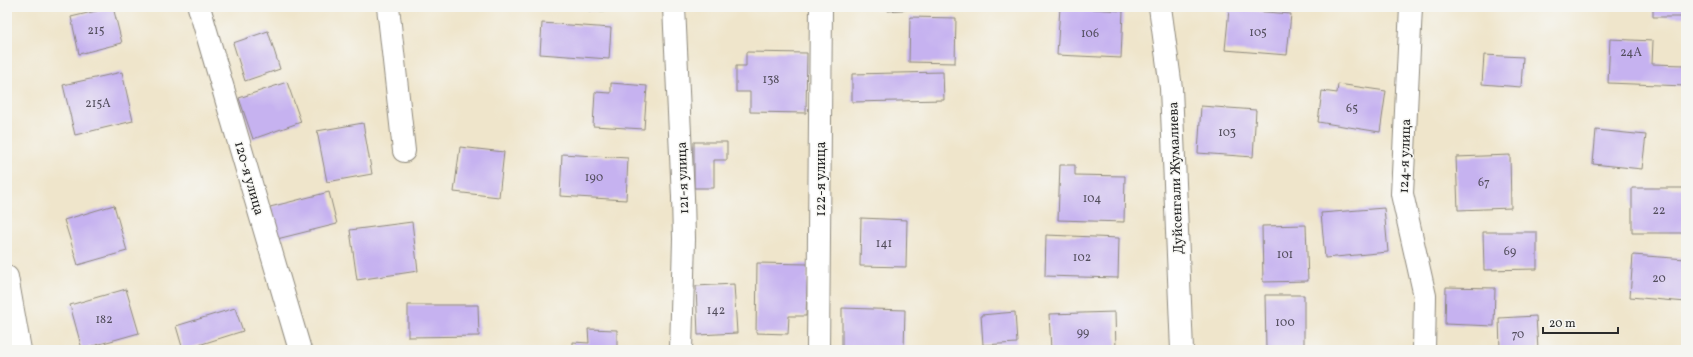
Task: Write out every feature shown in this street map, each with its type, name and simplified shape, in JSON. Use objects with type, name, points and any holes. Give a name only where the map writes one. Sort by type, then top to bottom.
[{"type":"street","name":"120-я улица","points":[[199,7],[300,350]]},
{"type":"street","points":[[388,7],[404,151]]},
{"type":"street","name":"121-я улица","points":[[674,7],[684,239],[681,350]]},
{"type":"street","name":"122-я улица","points":[[818,350],[821,7]]},
{"type":"street","name":"Дуйсенгали Жумалиева","points":[[1160,7],[1171,88],[1182,350]]},
{"type":"street","name":"124-я улица","points":[[1411,7],[1402,194],[1425,296],[1424,350]]},
{"type":"street","points":[[7,277],[20,350]]},
{"type":"building","points":[[113,7],[122,43],[79,54],[71,17]]},
{"type":"building","points":[[589,7],[657,7],[657,10],[589,11]]},
{"type":"building","points":[[887,7],[927,7],[927,8],[888,11]]},
{"type":"building","points":[[1060,7],[1123,11],[1121,58],[1057,55]]},
{"type":"building","points":[[1653,7],[1686,7],[1686,17],[1653,17]]},
{"type":"building","points":[[1229,9],[1291,14],[1287,55],[1225,50]]},
{"type":"building","points":[[910,17],[956,18],[955,63],[909,62]]},
{"type":"building","points":[[542,23],[611,28],[609,59],[540,54]]},
{"type":"building","points":[[268,31],[280,69],[245,81],[233,43]]},
{"type":"building","points":[[1610,39],[1653,41],[1652,64],[1685,65],[1685,86],[1608,83]]},
{"type":"building","points":[[746,52],[807,53],[806,113],[750,112],[750,92],[736,92],[736,66],[746,66]]},
{"type":"building","points":[[1484,55],[1523,57],[1521,87],[1482,84]]},
{"type":"building","points":[[122,72],[133,121],[75,135],[63,85]]},
{"type":"building","points":[[943,72],[944,100],[852,102],[852,74]]},
{"type":"building","points":[[287,82],[301,122],[253,139],[239,98]]},
{"type":"building","points":[[611,83],[647,86],[644,129],[593,126],[595,92],[611,93]]},
{"type":"building","points":[[1338,84],[1386,91],[1380,132],[1318,122],[1322,91],[1337,93]]},
{"type":"building","points":[[1201,106],[1256,110],[1253,157],[1198,153]]},
{"type":"building","points":[[363,123],[372,174],[327,182],[317,131]]},
{"type":"building","points":[[1596,130],[1646,135],[1642,169],[1593,164]]},
{"type":"building","points":[[694,142],[727,142],[727,160],[714,160],[714,188],[694,188]]},
{"type":"building","points":[[460,147],[504,152],[499,197],[454,192]]},
{"type":"building","points":[[562,154],[628,158],[626,200],[560,196]]},
{"type":"building","points":[[1510,155],[1511,208],[1458,210],[1456,157]]},
{"type":"building","points":[[1060,165],[1075,165],[1075,175],[1125,176],[1124,222],[1058,220]]},
{"type":"building","points":[[1632,188],[1686,188],[1686,233],[1632,233]]},
{"type":"building","points":[[329,192],[337,224],[277,239],[270,207]]},
{"type":"building","points":[[114,205],[127,251],[78,265],[64,220]]},
{"type":"building","points":[[1384,208],[1388,252],[1325,258],[1321,213]]},
{"type":"building","points":[[861,218],[907,220],[906,267],[860,266]]},
{"type":"building","points":[[412,222],[418,271],[357,280],[350,230]]},
{"type":"building","points":[[1306,225],[1308,281],[1263,282],[1262,226]]},
{"type":"building","points":[[1483,232],[1537,232],[1537,269],[1484,270]]},
{"type":"building","points":[[1046,235],[1119,238],[1118,278],[1045,276]]},
{"type":"building","points":[[1633,255],[1686,259],[1686,302],[1630,297]]},
{"type":"building","points":[[757,263],[808,264],[806,316],[789,316],[788,334],[756,333]]},
{"type":"building","points":[[734,284],[737,333],[698,335],[696,286]]},
{"type":"building","points":[[1446,287],[1495,288],[1494,326],[1445,324]]},
{"type":"building","points":[[126,289],[139,333],[82,349],[70,305]]},
{"type":"building","points":[[1265,295],[1304,295],[1304,350],[1266,350]]},
{"type":"building","points":[[408,305],[478,305],[479,336],[408,337]]},
{"type":"building","points":[[235,308],[243,331],[183,350],[176,326]]},
{"type":"building","points":[[842,308],[905,310],[904,350],[842,350]]},
{"type":"building","points":[[1015,312],[1017,343],[983,345],[981,315]]},
{"type":"building","points":[[1115,312],[1116,350],[1051,350],[1049,314]]},
{"type":"building","points":[[1536,316],[1538,350],[1500,350],[1499,318]]},
{"type":"building","points":[[588,329],[617,330],[617,350],[573,350],[573,342],[589,343]]}]
